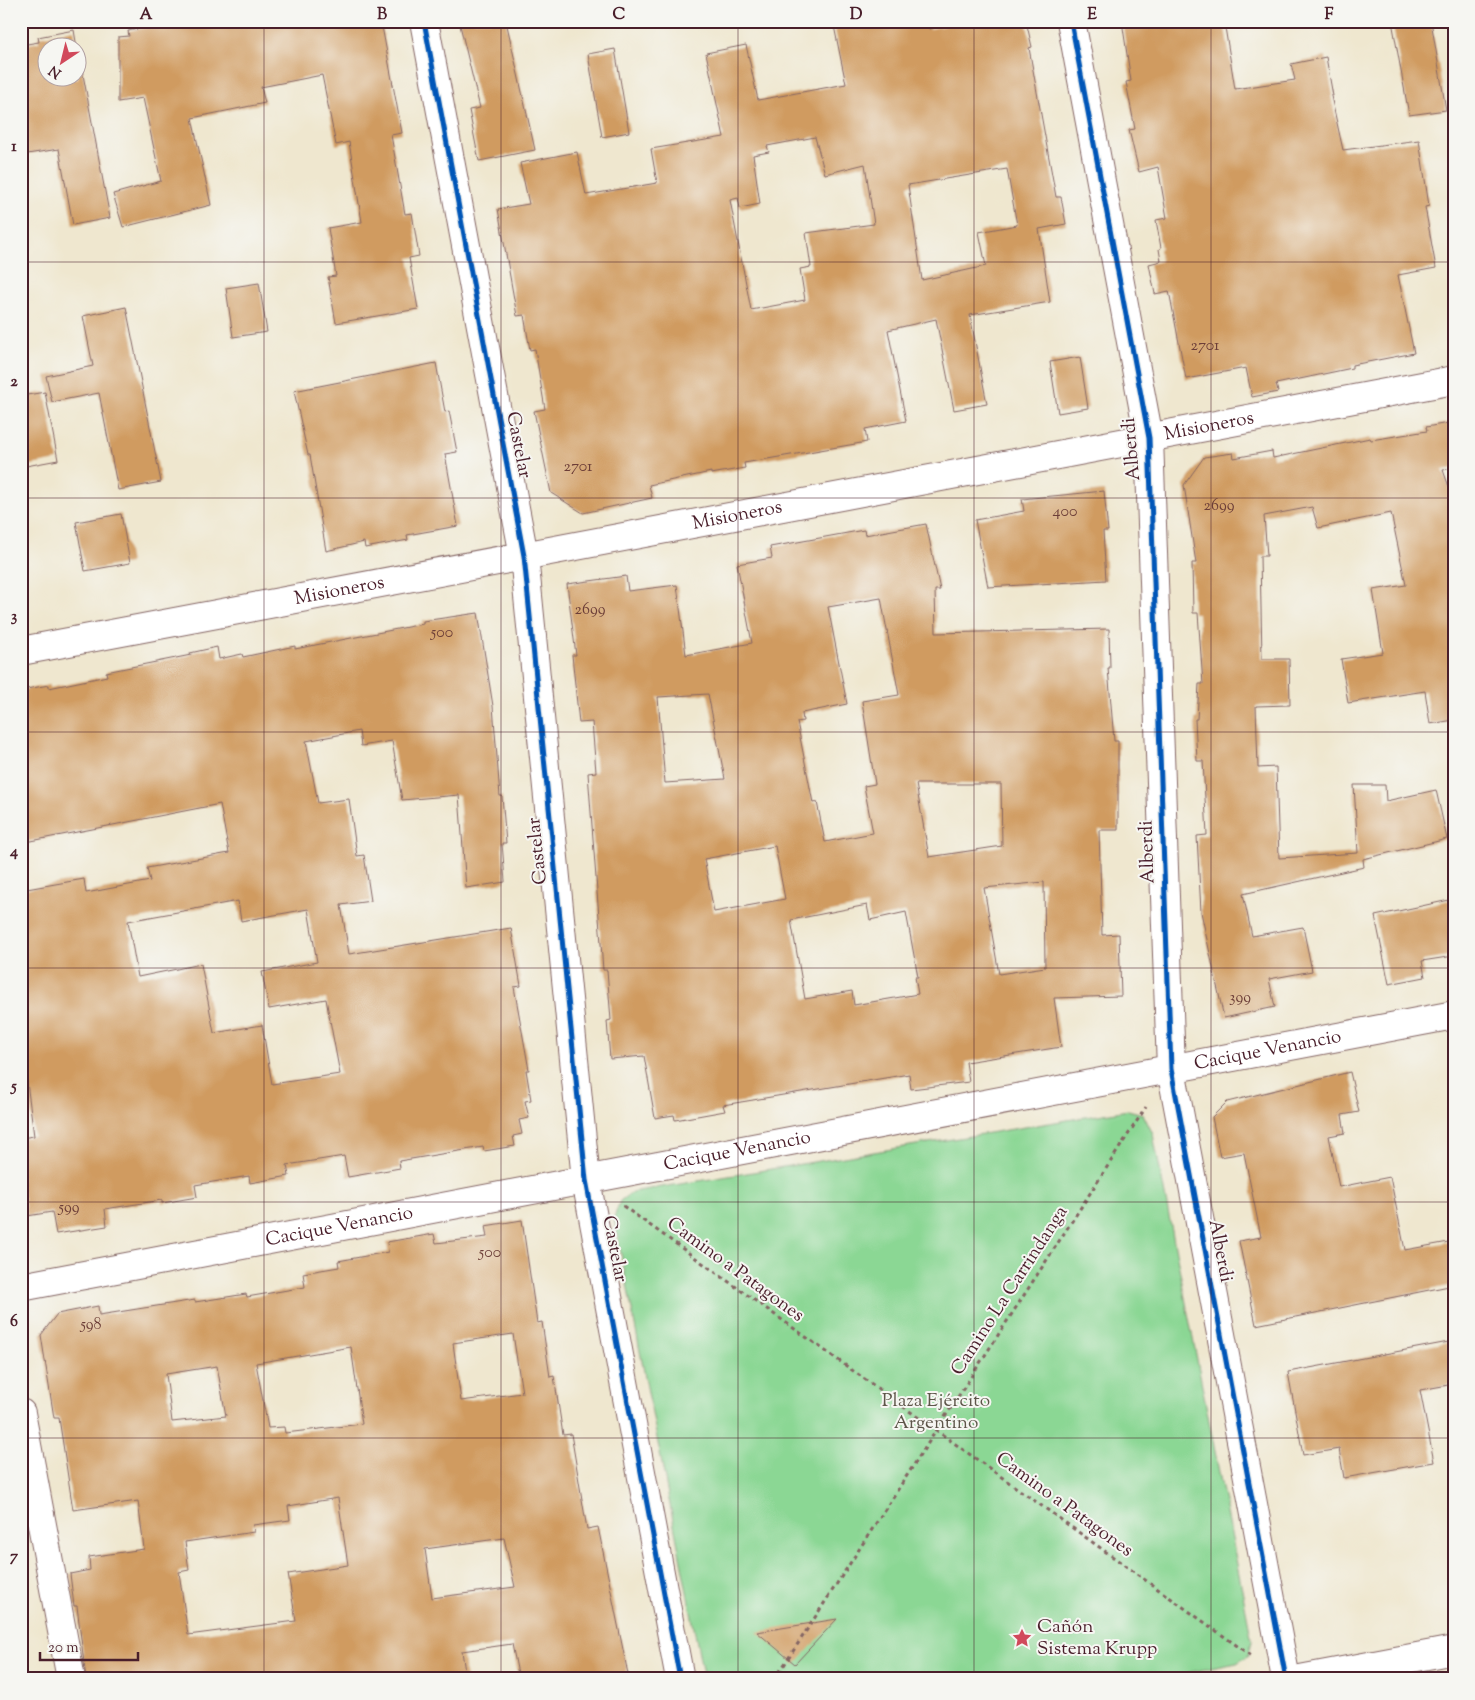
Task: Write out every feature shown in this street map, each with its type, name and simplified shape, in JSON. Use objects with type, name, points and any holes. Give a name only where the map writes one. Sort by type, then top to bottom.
[{"type":"street","name":"Castelar","points":[[424,21],[524,556],[586,1180],[680,1679]]},
{"type":"street","name":"Alberdi","points":[[1071,21],[1149,438],[1171,1069],[1286,1679]]},
{"type":"street","name":"Misioneros","points":[[21,652],[1454,380]]},
{"type":"street","name":"Cacique Venancio","points":[[21,1287],[1454,1015]]},
{"type":"street","points":[[21,1413],[71,1679]]},
{"type":"street","points":[[1300,1679],[1454,1650]]},
{"type":"green space","name":"Plaza Ejército Argentino","points":[[1128,1110],[1143,1114],[1153,1134],[1252,1641],[1249,1655],[1237,1663],[1156,1679],[704,1679],[614,1218],[620,1201],[632,1192]]},
{"type":"building","points":[[177,21],[381,21],[402,133],[391,135],[405,214],[412,213],[419,256],[409,258],[418,309],[336,323],[328,277],[336,276],[328,228],[362,222],[349,142],[336,145],[322,75],[261,87],[265,103],[192,118],[211,205],[123,227],[113,194],[161,181],[143,98],[118,102],[118,37],[129,36],[128,31]]},
{"type":"building","points":[[459,21],[506,21],[535,150],[479,161],[469,110],[480,108]]},
{"type":"building","points":[[833,21],[927,21],[929,29],[967,21],[1026,21],[1032,47],[1029,48],[1056,197],[1061,197],[1066,224],[1039,229],[1050,302],[970,315],[987,404],[954,410],[936,319],[888,330],[906,421],[865,429],[867,442],[744,463],[745,468],[711,474],[711,472],[649,485],[652,498],[583,513],[551,493],[534,411],[545,409],[535,349],[530,350],[524,315],[517,316],[498,209],[529,204],[520,163],[577,152],[586,195],[657,183],[651,149],[724,137],[706,53],[746,45],[758,100],[846,84]],"holes":[[[815,137],[825,174],[865,164],[874,224],[806,233],[811,267],[800,269],[805,300],[751,310],[730,200],[738,198],[740,208],[760,204],[753,155],[769,152],[767,146]],[[1007,169],[1017,225],[979,232],[986,266],[922,280],[908,185]]]},
{"type":"building","points":[[1122,21],[1224,21],[1235,89],[1295,80],[1291,64],[1326,57],[1333,96],[1331,96],[1343,150],[1419,140],[1429,206],[1425,207],[1436,268],[1398,275],[1414,353],[1352,365],[1352,368],[1276,384],[1278,392],[1252,397],[1246,368],[1186,379],[1169,291],[1155,294],[1149,264],[1161,261],[1159,249],[1161,248],[1156,220],[1167,218],[1158,167],[1139,172],[1129,130],[1135,129],[1126,82],[1131,81]]},
{"type":"building","points":[[1392,21],[1431,21],[1446,110],[1409,115]]},
{"type":"building","points":[[74,30],[75,38],[38,38]]},
{"type":"building","points":[[38,42],[38,88],[86,88],[110,218],[73,225],[59,149],[21,155],[21,45]]},
{"type":"building","points":[[615,49],[629,132],[602,137],[588,54]]},
{"type":"building","points":[[259,283],[267,332],[233,337],[226,288]]},
{"type":"building","points":[[126,307],[161,482],[118,490],[99,393],[52,402],[46,376],[93,366],[83,316]]},
{"type":"building","points":[[1080,357],[1088,408],[1058,413],[1050,362]]},
{"type":"building","points":[[436,363],[445,412],[449,411],[457,452],[445,454],[458,526],[407,535],[408,540],[365,548],[364,542],[326,551],[310,455],[308,455],[294,391]]},
{"type":"building","points":[[45,392],[58,460],[21,467],[21,396]]},
{"type":"building","points":[[1454,422],[1454,468],[1443,470],[1454,501],[1454,720],[1430,724],[1425,691],[1348,703],[1341,659],[1383,653],[1373,590],[1406,585],[1391,513],[1318,528],[1312,507],[1264,516],[1267,556],[1260,556],[1262,659],[1289,659],[1290,705],[1256,706],[1258,768],[1276,767],[1279,858],[1358,853],[1354,785],[1385,785],[1386,801],[1436,790],[1447,839],[1363,859],[1364,867],[1243,894],[1252,936],[1303,927],[1312,971],[1269,979],[1275,1007],[1224,1018],[1201,912],[1197,836],[1207,835],[1203,761],[1197,761],[1195,719],[1197,719],[1199,684],[1203,684],[1198,613],[1193,613],[1192,563],[1196,563],[1184,485],[1204,457],[1233,453],[1234,458],[1272,451],[1273,458],[1370,438],[1371,440],[1427,431],[1426,427]]},
{"type":"building","points":[[1104,491],[1108,531],[1103,531],[1106,580],[988,587],[975,520],[1024,511],[1022,499]]},
{"type":"building","points":[[121,514],[130,563],[85,571],[76,522]]},
{"type":"building","points":[[926,524],[940,590],[935,590],[936,633],[1109,629],[1110,668],[1108,668],[1114,741],[1118,741],[1118,830],[1099,830],[1102,935],[1119,934],[1121,996],[1054,998],[1061,1047],[966,1062],[969,1082],[911,1089],[909,1074],[723,1105],[725,1111],[675,1120],[674,1115],[655,1118],[644,1056],[610,1059],[607,1021],[611,1020],[607,970],[603,970],[588,773],[596,772],[592,722],[579,723],[572,655],[576,655],[567,584],[626,576],[628,591],[677,585],[686,655],[752,643],[737,564],[772,558],[770,547],[864,530],[865,535]],"holes":[[[881,598],[899,695],[862,701],[875,784],[864,786],[873,833],[825,842],[817,802],[813,803],[797,722],[803,721],[802,713],[847,704],[828,607]],[[708,694],[725,779],[665,783],[658,697]],[[916,784],[1001,784],[1002,846],[929,857]],[[775,846],[785,899],[714,912],[704,859]],[[1044,882],[1045,967],[999,974],[984,888]],[[867,905],[870,920],[906,912],[918,977],[915,977],[918,994],[854,1005],[852,991],[805,999],[791,920]]]},
{"type":"building","points":[[478,613],[493,706],[500,796],[502,796],[506,843],[502,843],[505,882],[466,888],[459,795],[402,800],[392,741],[361,746],[359,731],[306,741],[318,803],[349,799],[357,856],[364,855],[371,901],[341,905],[349,954],[511,928],[521,986],[514,987],[529,1070],[526,1070],[531,1100],[525,1101],[529,1118],[519,1120],[522,1134],[513,1136],[515,1146],[484,1151],[483,1147],[399,1161],[400,1168],[348,1177],[344,1156],[287,1165],[289,1176],[250,1183],[249,1176],[195,1185],[197,1197],[162,1203],[162,1200],[105,1209],[107,1226],[56,1234],[52,1212],[27,1216],[21,1183],[21,1138],[34,1136],[21,1037],[21,890],[84,879],[86,893],[150,881],[147,868],[229,853],[220,804],[21,843],[21,690],[49,685],[49,688],[107,676],[106,672],[191,655],[190,653],[217,647],[219,659],[242,654],[243,657],[295,646],[295,649],[423,624],[423,621]],"holes":[[[238,901],[241,921],[308,909],[317,962],[262,972],[269,1009],[326,999],[340,1074],[272,1084],[262,1025],[214,1033],[201,964],[138,977],[128,921]]]},
{"type":"building","points":[[1454,899],[1454,956],[1422,961],[1425,977],[1389,984],[1375,916]]},
{"type":"building","points":[[1350,1072],[1359,1112],[1342,1115],[1345,1133],[1329,1136],[1339,1187],[1390,1177],[1405,1250],[1454,1241],[1454,1285],[1256,1325],[1239,1241],[1261,1237],[1244,1153],[1220,1157],[1212,1117],[1227,1102]]},
{"type":"building","points":[[522,1220],[537,1323],[542,1322],[550,1377],[554,1376],[563,1435],[571,1434],[587,1529],[598,1527],[629,1679],[519,1679],[512,1644],[462,1651],[466,1679],[86,1679],[77,1606],[74,1606],[70,1574],[90,1570],[89,1557],[144,1549],[138,1501],[73,1510],[59,1418],[54,1418],[41,1335],[57,1314],[98,1306],[99,1315],[195,1300],[195,1302],[246,1294],[247,1297],[305,1287],[303,1273],[339,1267],[338,1261],[388,1252],[387,1242],[434,1234],[436,1243],[487,1237],[485,1226]],"holes":[[[513,1334],[522,1393],[461,1401],[453,1343]],[[351,1347],[362,1424],[285,1433],[284,1427],[268,1428],[256,1363]],[[217,1366],[226,1416],[172,1422],[166,1374]],[[338,1498],[348,1565],[288,1574],[296,1621],[188,1635],[179,1572],[189,1570],[185,1542],[254,1532],[253,1525],[290,1520],[288,1506]],[[504,1538],[515,1587],[432,1598],[425,1549]]]},
{"type":"building","points":[[1454,1341],[1454,1384],[1420,1390],[1434,1462],[1344,1478],[1339,1449],[1303,1455],[1288,1372]]},
{"type":"building","points":[[837,1619],[795,1664],[757,1632]]},
{"type":"cycle path","points":[[424,21],[524,556],[586,1180],[680,1679]]},
{"type":"cycle path","points":[[1071,21],[1149,438],[1171,1069],[1286,1679]]},
{"type":"place","name":"Cañón Sistema Krupp","points":[[1022,1638]]}]
